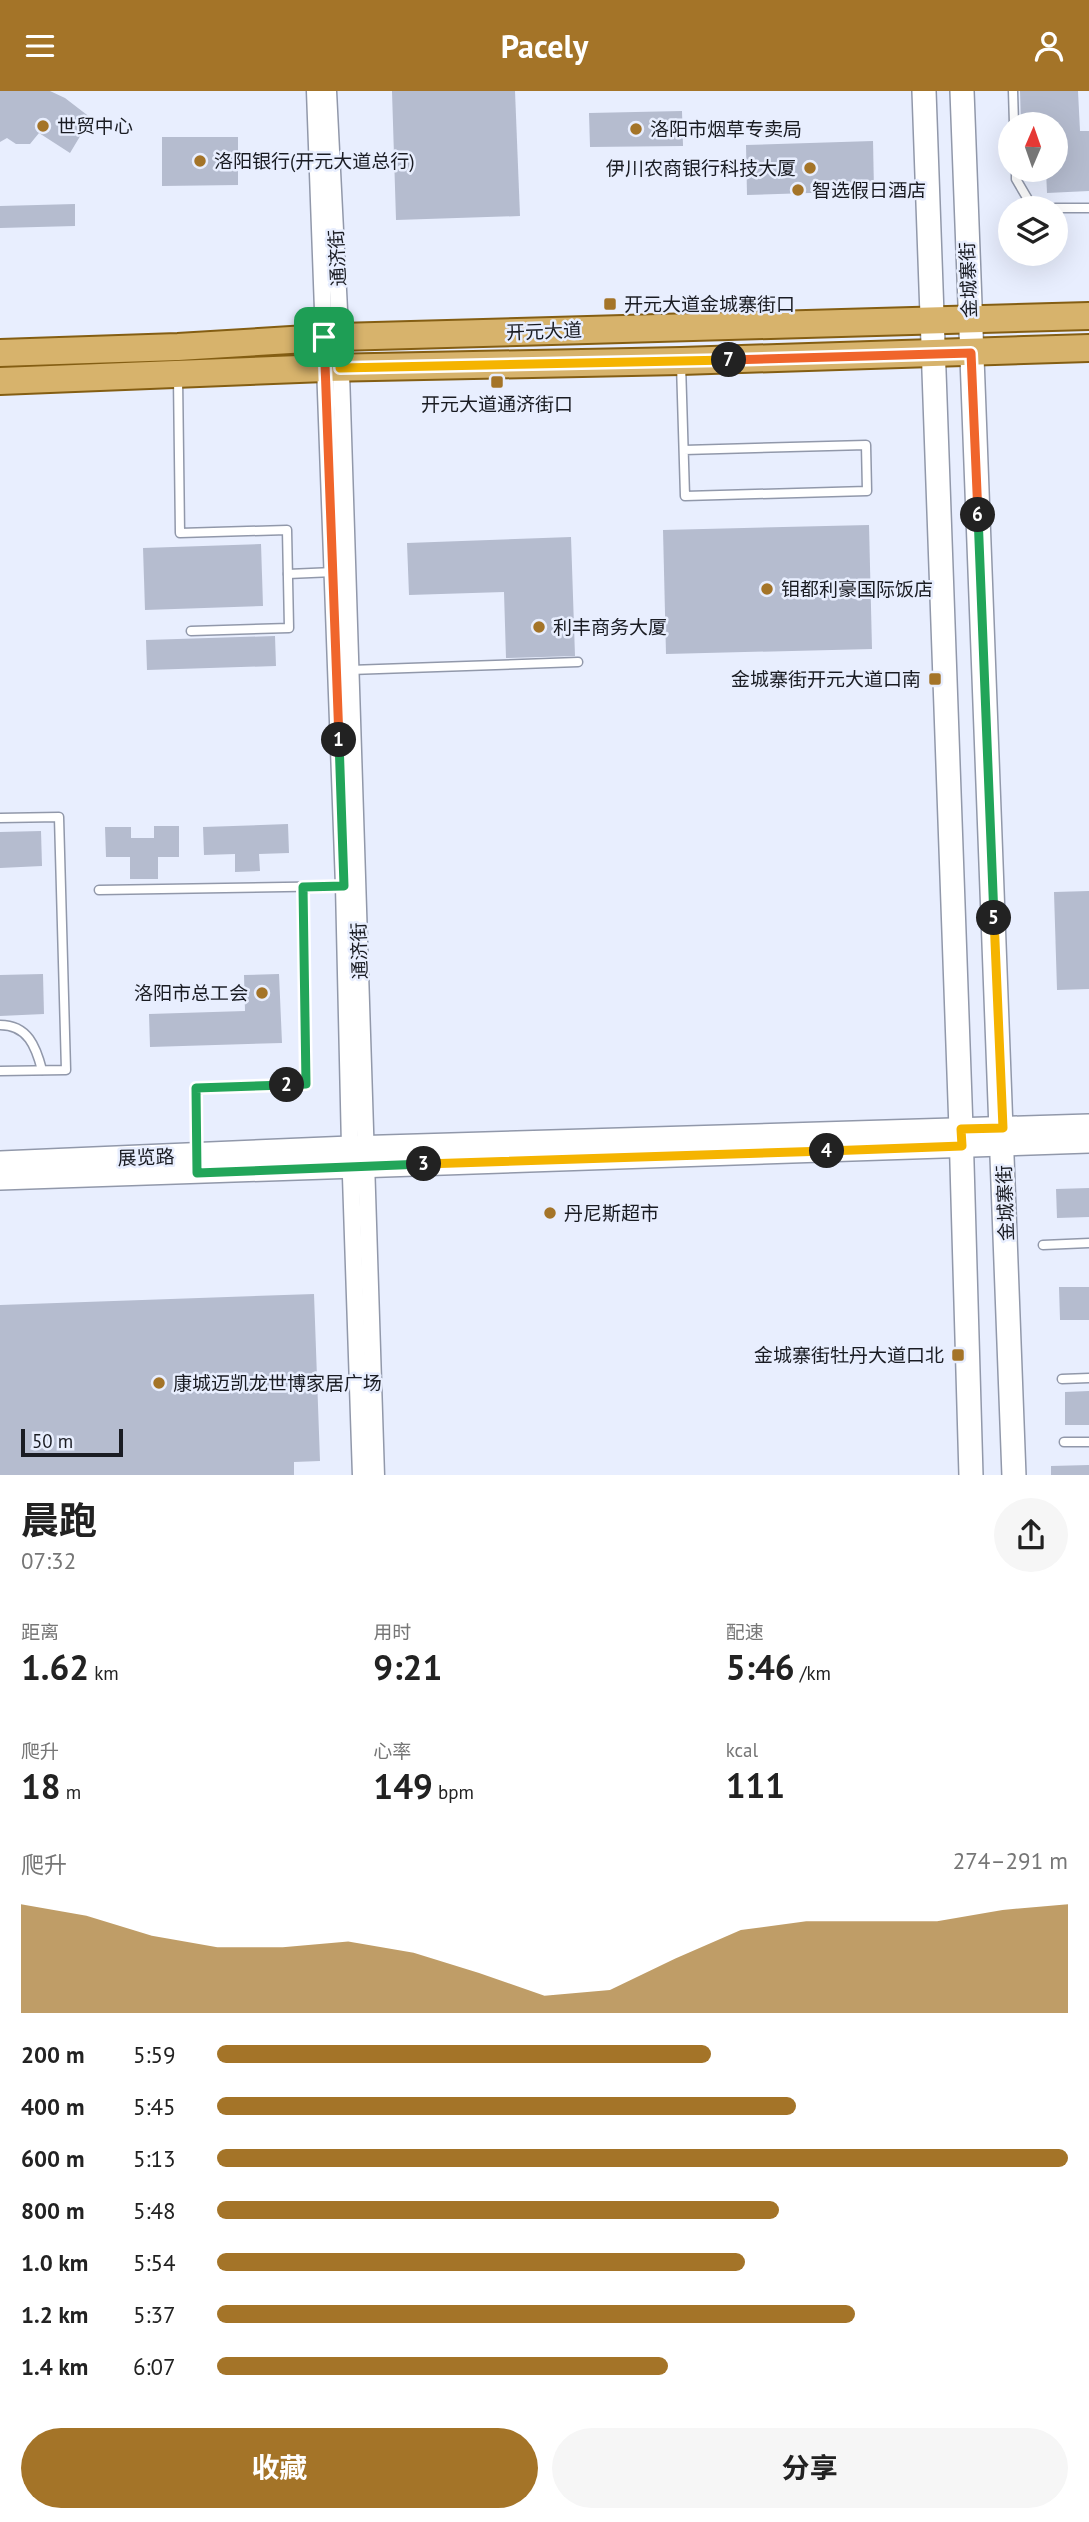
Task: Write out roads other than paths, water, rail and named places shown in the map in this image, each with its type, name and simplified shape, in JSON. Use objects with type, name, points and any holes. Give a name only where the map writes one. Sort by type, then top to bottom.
[{"type":"main road","name":"金城寨街","points":[[924,91],[962,1138],[971,1475]]},
{"type":"main road","name":"金城寨街","points":[[962,91],[1014,1475]]},
{"type":"main road","name":"开元大道","points":[[0,353],[178,347],[332,337],[1089,316]]},
{"type":"main road","name":"开元大道","points":[[0,381],[332,368],[681,361],[1089,348]]},
{"type":"street","name":"通济街","points":[[315,91],[332,337]]},
{"type":"street","name":"通济街","points":[[328,91],[332,368],[358,1157],[361,1475]]},
{"type":"street","name":"通济街","points":[[340,572],[350,670],[351,885]]},
{"type":"street","name":"展览路","points":[[0,1179],[196,1164],[358,1157],[1003,1136],[1089,1125]]},
{"type":"street","name":"展览路","points":[[1003,1136],[1089,1142]]},
{"type":"street","name":"通济街","points":[[358,1157],[376,1475]]},
{"type":"street","name":"展览路","points":[[0,1162],[196,1164]]},
{"type":"lane","points":[[1013,91],[1014,112]]},
{"type":"lane","points":[[1068,208],[1089,208]]},
{"type":"lane","points":[[681,361],[685,496],[867,491],[866,445],[684,450]]},
{"type":"lane","points":[[178,375],[180,533],[286,530],[289,628],[191,631]]},
{"type":"lane","points":[[288,573],[340,572]]},
{"type":"lane","points":[[350,670],[578,662]]},
{"type":"lane","points":[[0,818],[59,817],[66,1070],[0,1072]]},
{"type":"lane","points":[[99,890],[351,885]]},
{"type":"lane","points":[[196,1164],[196,1088],[306,1084],[303,887]]},
{"type":"lane","points":[[0,1025],[19,1029],[31,1039],[42,1070]]},
{"type":"lane","points":[[1044,1245],[1089,1243]]},
{"type":"lane","points":[[1062,1378],[1089,1378]]},
{"type":"lane","points":[[1064,1443],[1089,1442]]},
{"type":"place","name":"世贸中心","points":[[43,126]]},
{"type":"place","name":"洛阳市烟草专卖局","points":[[636,129]]},
{"type":"place","name":"洛阳银行(开元大道总行)","points":[[200,161]]},
{"type":"place","name":"伊川农商银行科技大厦","points":[[810,168]]},
{"type":"place","name":"智选假日酒店","points":[[798,190]]},
{"type":"place","name":"开元大道金城寨街口","points":[[610,304]]},
{"type":"place","name":"开元大道通济街口","points":[[497,382]]},
{"type":"place","name":"钼都利豪国际饭店","points":[[767,589]]},
{"type":"place","name":"利丰商务大厦","points":[[539,627]]},
{"type":"place","name":"金城寨街开元大道口南","points":[[935,679]]},
{"type":"place","name":"洛阳市总工会","points":[[262,993]]},
{"type":"place","name":"丹尼斯超市","points":[[550,1213]]},
{"type":"place","name":"金城寨街牡丹大道口北","points":[[958,1355]]},
{"type":"place","name":"康城迈凯龙世博家居广场","points":[[159,1383]]}]
